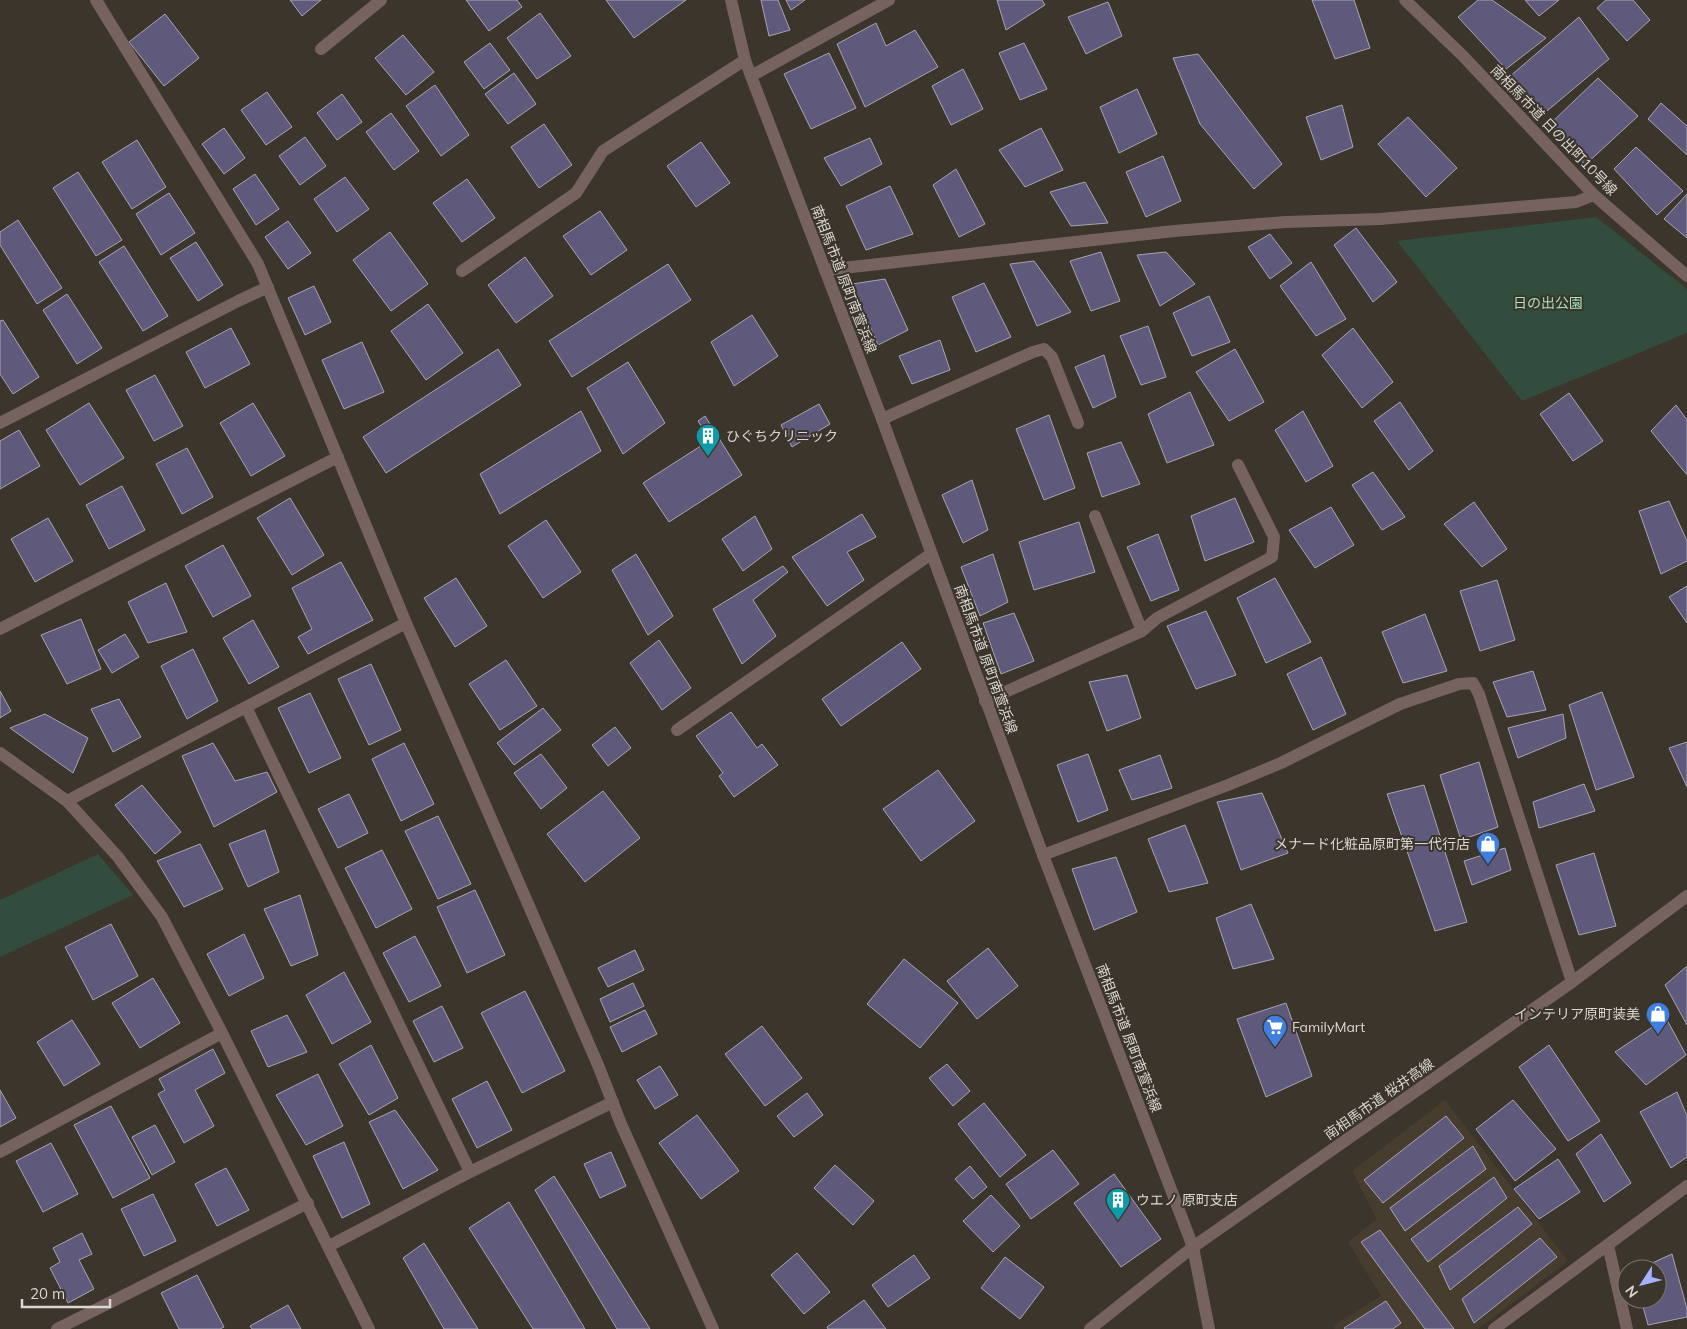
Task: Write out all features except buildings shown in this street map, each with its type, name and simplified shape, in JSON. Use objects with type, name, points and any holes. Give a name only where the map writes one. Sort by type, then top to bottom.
[{"type":"street","points":[[96,0],[258,264],[406,623],[598,1065],[612,1102],[713,1329]]},
{"type":"street","points":[[321,49],[381,0]]},
{"type":"street","name":"南相馬市道 原町南萱浜線","points":[[731,0],[750,76],[882,419],[985,701],[1193,1247],[1210,1329]]},
{"type":"street","points":[[750,76],[889,0]]},
{"type":"street","name":"南相馬市道 日の出町10号線","points":[[1405,0],[1463,56],[1594,194],[1687,276]]},
{"type":"street","points":[[462,271],[576,193],[603,151],[745,60]]},
{"type":"street","points":[[825,270],[1174,231],[1286,222],[1380,219],[1576,202],[1594,194]]},
{"type":"street","points":[[0,423],[268,287]]},
{"type":"street","points":[[882,419],[1033,352],[1044,349],[1052,357],[1078,423]]},
{"type":"street","points":[[0,629],[338,456]]},
{"type":"street","points":[[985,701],[1142,631],[1158,618],[1272,557],[1274,537],[1238,464]]},
{"type":"street","points":[[1095,516],[1142,631]]},
{"type":"street","points":[[677,730],[931,554]]},
{"type":"street","points":[[67,801],[406,623]]},
{"type":"street","points":[[1043,855],[1272,767],[1400,704],[1460,684],[1473,683],[1479,694],[1572,982]]},
{"type":"street","points":[[246,707],[470,1172]]},
{"type":"street","points":[[0,753],[67,801],[118,857],[162,917],[308,1203],[369,1329]]},
{"type":"street","name":"南相馬市道 桜井高線","points":[[1090,1329],[1193,1247],[1572,982],[1687,896]]},
{"type":"street","points":[[0,1152],[222,1032]]},
{"type":"street","points":[[329,1246],[470,1172],[612,1102]]},
{"type":"street","points":[[1494,1329],[1687,1186]]},
{"type":"street","points":[[58,1329],[308,1203]]},
{"type":"street","points":[[1608,1245],[1627,1329]]},
{"type":"shaded area","points":[[1445,1100],[1568,1261],[1478,1329],[1335,1329],[1333,1326],[1381,1296],[1348,1242],[1377,1219],[1352,1171]]},
{"type":"green space","name":"日の出公園","points":[[1596,217],[1687,289],[1687,333],[1522,401],[1397,241]]},
{"type":"green space","points":[[98,854],[133,895],[0,957],[0,900]]},
{"type":"place","name":"ひぐちクリニック","points":[[708,457]]},
{"type":"place","name":"メナード化粧品原町第一代行店","points":[[1488,865]]},
{"type":"place","name":"インテリア原町装美","points":[[1658,1035]]},
{"type":"place","name":"FamilyMart","points":[[1275,1048]]},
{"type":"place","name":"ウエノ 原町支店","points":[[1118,1221]]}]
